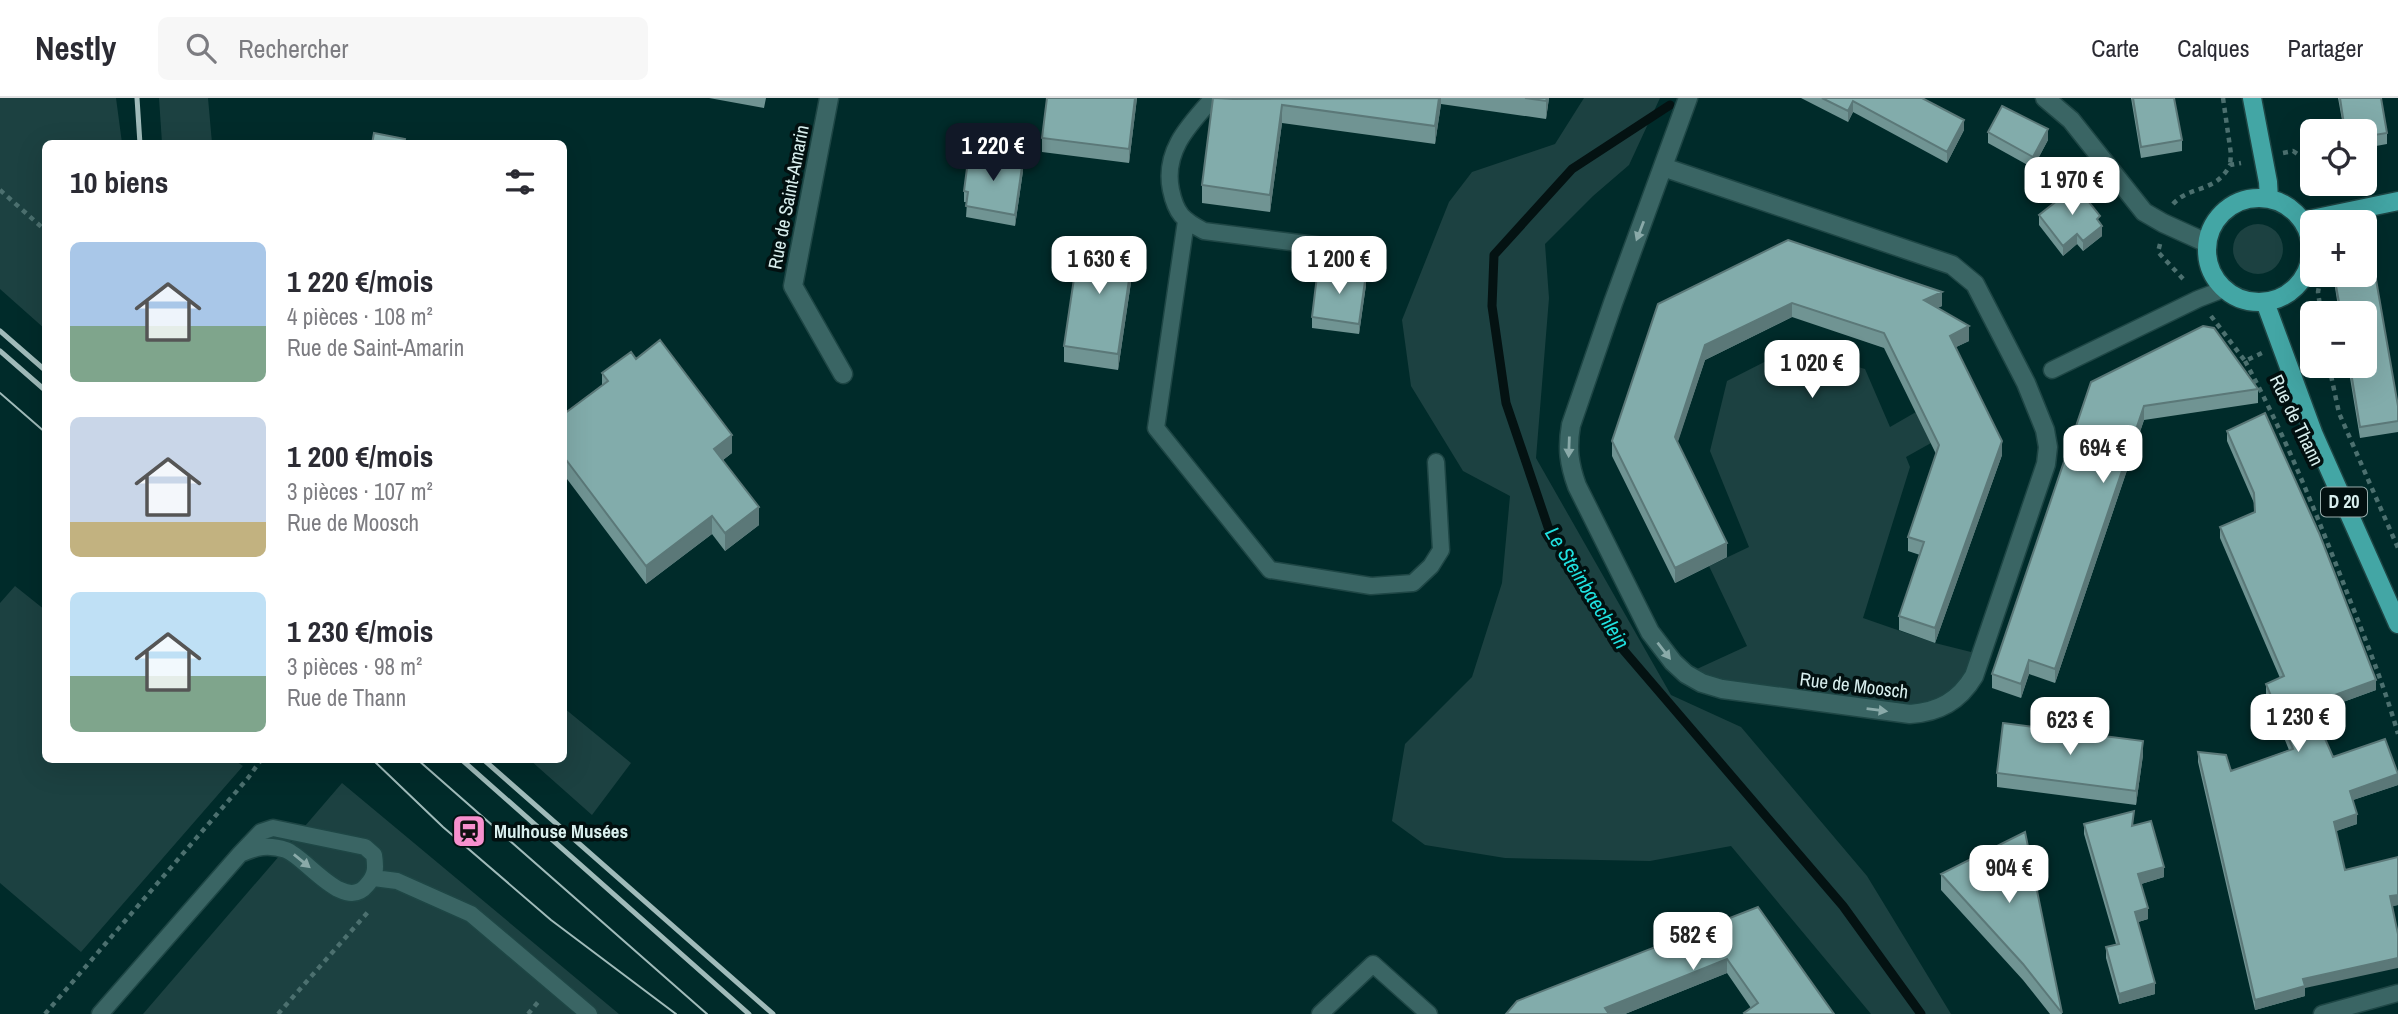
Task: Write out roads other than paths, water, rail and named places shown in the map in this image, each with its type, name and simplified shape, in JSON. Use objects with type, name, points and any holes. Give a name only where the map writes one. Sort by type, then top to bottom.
[{"type":"main road","points":[[2252,98],[2269,199]]},
{"type":"main road","points":[[2300,219],[2287,207],[2269,199],[2245,200],[2233,205],[2214,223],[2207,243],[2208,262],[2215,278],[2224,289],[2243,300],[2265,302],[2279,298],[2292,290],[2300,279]]},
{"type":"main road","points":[[2355,210],[2398,201]]},
{"type":"main road","name":"Rue de Thann","points":[[2265,302],[2314,435],[2397,619]]},
{"type":"street","name":"Rue de Saint-Amarin","points":[[829,98],[793,286],[843,374]]},
{"type":"street","name":"Rue de Moosch","points":[[1663,167],[1952,265],[1975,284],[2026,383],[2045,430],[2048,447],[2046,464],[1974,676],[1965,691],[1941,707],[1927,713],[1910,714],[1722,689],[1702,683],[1686,674],[1672,662],[1650,632],[1577,486],[1569,464],[1568,444],[1572,425],[1586,381],[1663,167],[1688,98]]},
{"type":"street","points":[[2045,98],[2071,120],[2144,212],[2207,243]]},
{"type":"lane","points":[[1213,98],[1189,124],[1171,155],[1169,180],[1175,207],[1186,221],[1204,231],[1331,247]]},
{"type":"lane","points":[[1186,221],[1156,428],[1270,570],[1371,586],[1413,583],[1441,550],[1436,462]]},
{"type":"lane","points":[[2052,370],[2224,289]]},
{"type":"lane","points":[[100,1014],[240,854],[261,832],[273,828],[365,847],[374,855],[376,868],[374,878],[363,890],[350,893],[338,890],[289,851],[258,846],[240,854]]},
{"type":"lane","points":[[374,878],[397,881],[471,914],[589,1014]]},
{"type":"lane","points":[[1320,1014],[1373,964],[1429,1014]]},
{"type":"lane","points":[[2322,1014],[2398,993]]},
{"type":"waterway","name":"Le Steinbaechlein","points":[[1670,105],[1572,169],[1494,255],[1492,306],[1506,403],[1548,527],[1614,639],[1843,906],[1921,1014]]},
{"type":"tram line","points":[[0,393],[42,430]]},
{"type":"tram line","points":[[376,763],[443,827],[551,920],[676,1014]]},
{"type":"tram line","points":[[421,763],[707,1014]]},
{"type":"railway","points":[[137,98],[140,140]]},
{"type":"railway","points":[[0,331],[42,368]]},
{"type":"railway","points":[[0,351],[42,388]]},
{"type":"railway","points":[[465,763],[749,1014]]},
{"type":"railway","points":[[487,763],[773,1014]]},
{"type":"place","name":"Mulhouse Musées","points":[[469,831]]}]
